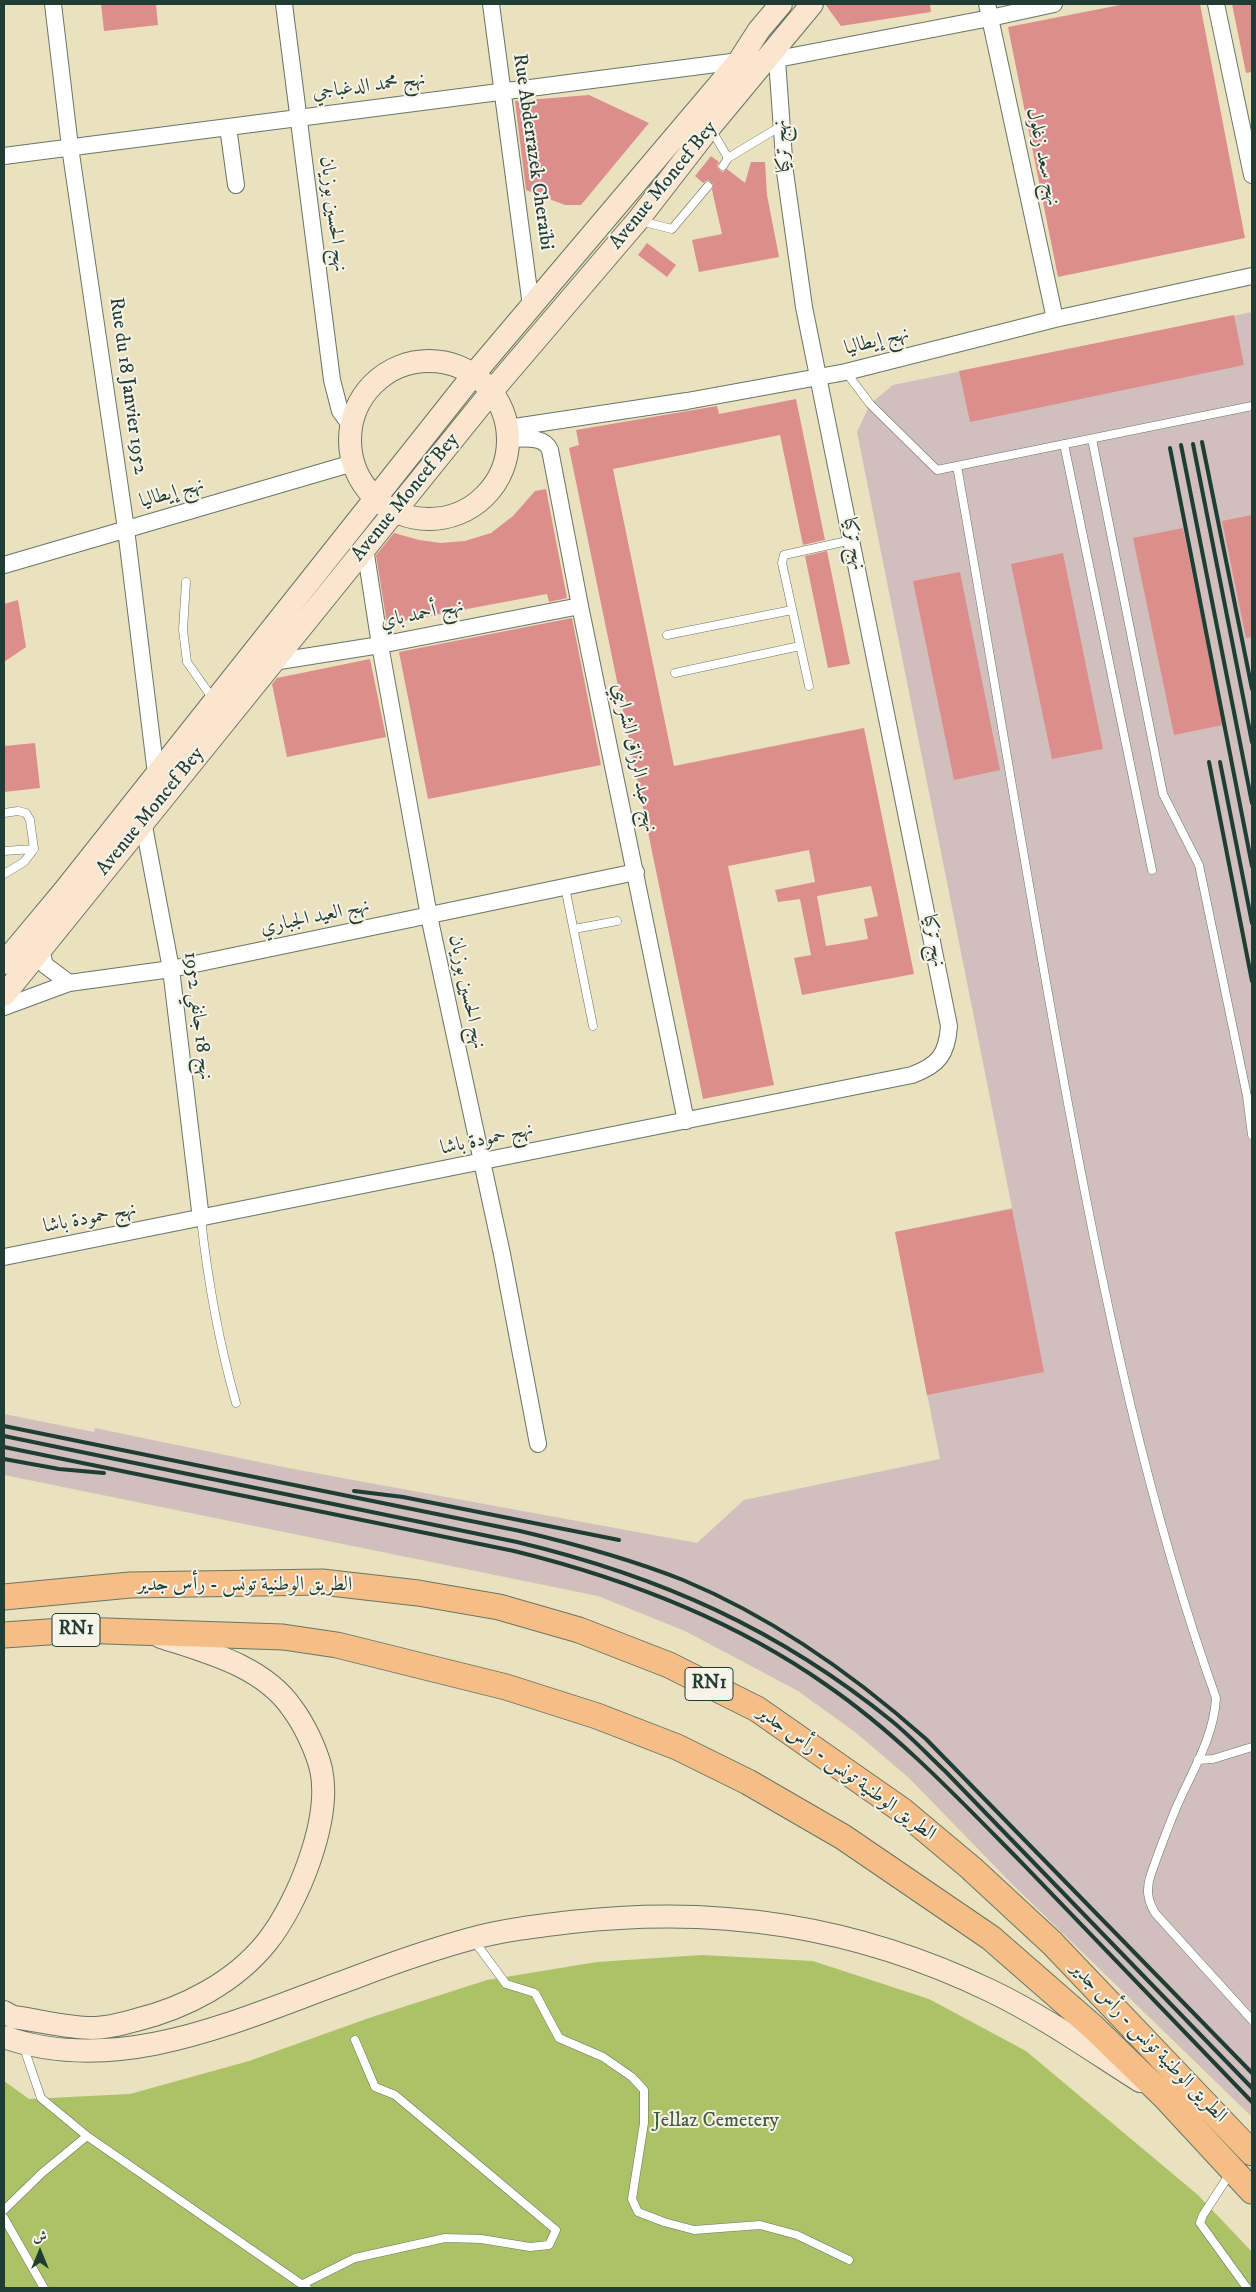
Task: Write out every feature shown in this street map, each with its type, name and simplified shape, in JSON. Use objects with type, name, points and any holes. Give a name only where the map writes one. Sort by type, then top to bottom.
[{"type":"main road","name":"نهج تركيا","points":[[757,4],[759,30],[772,60]]},
{"type":"main road","name":"Avenue Moncef Bey","points":[[4,963],[474,374],[739,60],[759,30],[781,4]]},
{"type":"main road","name":"Avenue Moncef Bey","points":[[4,996],[143,821],[492,391],[638,220],[710,127],[772,60],[812,4]]},
{"type":"main road","points":[[414,362],[445,362],[474,374],[492,391],[502,408],[508,434],[505,466],[492,489],[472,507],[447,517],[420,519],[395,512],[375,499],[362,482],[353,463],[349,445],[350,426],[362,396],[384,374],[414,362]]},
{"type":"main road","points":[[4,1580],[130,1584]]},
{"type":"main road","name":"الطريق الوطنية تونس - رأس جدير","points":[[4,1597],[130,1584],[322,1582],[418,1593],[499,1607],[579,1630],[669,1664],[748,1704],[832,1759],[903,1811],[971,1868],[1052,1943],[1252,2153]]},
{"type":"main road","name":"الطريق الوطنية تونس - رأس جدير","points":[[4,1635],[77,1630],[283,1637],[337,1645],[506,1687],[597,1716],[677,1747],[748,1782],[843,1837],[991,1938],[1093,2027],[1165,2097],[1252,2191]]},
{"type":"main road","points":[[4,2012],[13,2017],[92,2028],[127,2023],[163,2014],[185,2004],[223,1982],[266,1943],[288,1910],[304,1877],[317,1836],[322,1802],[321,1770],[308,1736],[292,1707],[270,1685],[221,1656],[149,1633]]},
{"type":"main road","points":[[13,2040],[76,2051],[134,2049],[163,2043],[266,2011],[353,1978],[472,1938],[536,1926],[646,1917],[706,1917],[759,1921],[814,1930],[882,1948],[931,1964],[992,1991],[1041,2018],[1165,2097]]},
{"type":"street","name":"Rue du 18 Janvier 1952","points":[[53,4],[70,147],[126,529],[156,774]]},
{"type":"street","name":"نهج الحسين بوزيان","points":[[284,4],[332,380],[340,412],[350,426]]},
{"type":"street","name":"Rue Abderrazek Cheraïbi","points":[[491,4],[531,306]]},
{"type":"street","points":[[772,60],[989,11],[1054,4]]},
{"type":"street","points":[[1216,4],[1250,150],[1252,175]]},
{"type":"street","name":"نهج سعد زغلول","points":[[989,11],[1056,319]]},
{"type":"street","name":"نهج محمد الدغباجي","points":[[4,156],[739,60]]},
{"type":"street","name":"نهج تركيا","points":[[772,60],[804,307],[820,376],[949,1026]]},
{"type":"street","points":[[228,127],[236,185]]},
{"type":"street","name":"نهج إيطاليا","points":[[508,434],[846,372],[1056,319],[1252,276]]},
{"type":"street","name":"نهج عبد الرزاق الشرايبي","points":[[508,434],[538,439],[544,442],[550,450],[580,606],[686,1121]]},
{"type":"street","name":"نهج إيطاليا","points":[[4,565],[353,463]]},
{"type":"street","name":"نهج الحسين بوزيان","points":[[365,548],[428,916],[502,1254],[538,1444]]},
{"type":"street","name":"نهج أحمد باي","points":[[272,662],[380,644],[580,606]]},
{"type":"street","name":"نهج 18 جانفي 1952","points":[[143,821],[171,969],[201,1219]]},
{"type":"street","name":"نهج العيد الجباري","points":[[4,1007],[69,983],[171,969],[636,872]]},
{"type":"street","points":[[41,950],[46,965],[69,983]]},
{"type":"street","name":"نهج حمودة باشا","points":[[4,1257],[912,1076],[927,1070],[944,1052],[949,1026]]},
{"type":"lane","points":[[723,166],[728,158],[781,126]]},
{"type":"lane","points":[[710,127],[728,158]]},
{"type":"lane","points":[[638,220],[672,229],[708,186]]},
{"type":"lane","points":[[846,372],[870,404],[937,470],[1252,406]]},
{"type":"lane","points":[[1092,439],[1164,794],[1199,865],[1248,1096],[1252,1135]]},
{"type":"lane","points":[[1064,444],[1152,870]]},
{"type":"lane","points":[[957,466],[1009,760],[1034,925],[1094,1244],[1151,1492],[1216,1698],[1215,1714],[1198,1760],[1174,1813],[1147,1884],[1147,1899],[1155,1912],[1252,2020]]},
{"type":"lane","points":[[809,686],[782,563],[784,555],[852,540]]},
{"type":"lane","points":[[186,582],[183,630],[185,654],[187,662],[214,701]]},
{"type":"lane","points":[[667,635],[792,610]]},
{"type":"lane","points":[[674,673],[800,646]]},
{"type":"lane","points":[[4,813],[18,811],[26,813],[30,820],[34,849],[24,862],[4,874]]},
{"type":"lane","points":[[4,851],[34,849]]},
{"type":"lane","points":[[565,887],[593,1026]]},
{"type":"lane","points":[[574,929],[617,921]]},
{"type":"lane","points":[[201,1219],[217,1325],[236,1403]]},
{"type":"lane","points":[[1198,1760],[1213,1759],[1252,1747]]},
{"type":"lane","points":[[472,1938],[506,1984],[535,1993],[559,2038],[602,2057],[632,2077],[644,2090],[644,2123],[632,2199],[638,2212],[664,2222],[694,2230],[760,2225],[797,2235],[849,2260]]},
{"type":"lane","points":[[13,2040],[41,2098],[87,2136],[305,2286],[355,2258],[445,2238],[481,2239],[530,2247],[550,2245],[556,2230],[395,2096],[375,2087],[355,2040]]},
{"type":"lane","points":[[4,2210],[42,2173],[87,2136]]},
{"type":"lane","points":[[1232,2170],[1203,2215],[1200,2224],[1247,2288]]},
{"type":"lane","points":[[4,2218],[44,2288]]},
{"type":"shaded area","points":[[1252,312],[1252,2117],[1012,1884],[909,1778],[855,1732],[798,1691],[685,1631],[598,1596],[4,1475],[4,1414],[94,1432],[95,1428],[288,1468],[697,1543],[744,1500],[940,1459],[895,1232],[1012,1208],[857,432],[870,404],[893,385]]},
{"type":"green space","name":"Jellaz Cemetery","points":[[702,1955],[813,1961],[929,1999],[1026,2051],[1198,2195],[1252,2252],[1252,2288],[4,2288],[4,2081],[29,2099],[130,2094],[249,2061],[369,2018],[487,1980],[597,1962]]},
{"type":"building","points":[[101,4],[156,4],[158,25],[104,31]]},
{"type":"building","points":[[825,4],[930,4],[931,12],[841,26]]},
{"type":"building","points":[[1125,4],[1200,4],[1245,238],[1058,277],[1008,27]]},
{"type":"building","points":[[1232,4],[1252,4],[1252,72],[1246,73]]},
{"type":"building","points":[[589,95],[649,123],[581,205],[565,205],[526,190],[515,101]]},
{"type":"building","points":[[711,156],[719,162],[717,166],[720,170],[723,172],[727,169],[745,183],[751,162],[765,162],[767,195],[779,257],[699,272],[692,240],[722,234],[712,190],[713,184],[708,180],[703,183],[695,176]]},
{"type":"building","points":[[647,243],[676,265],[667,277],[638,255]]},
{"type":"building","points":[[1234,315],[1244,365],[970,422],[959,371]]},
{"type":"building","points":[[796,399],[825,540],[803,545],[780,435],[613,469],[674,766],[864,728],[914,974],[802,995],[794,958],[811,955],[800,899],[778,902],[775,890],[815,882],[809,850],[728,866],[774,1085],[703,1099],[569,448],[579,445],[576,430],[717,406],[719,414]],"holes":[[[871,886],[878,916],[864,919],[868,939],[826,946],[817,896]]]},
{"type":"building","points":[[546,489],[567,598],[549,602],[547,594],[387,624],[376,555],[394,533],[419,540],[441,543],[465,541],[491,533],[513,516],[535,491]]},
{"type":"building","points":[[1252,515],[1252,637],[1246,638],[1222,521]]},
{"type":"building","points":[[1183,528],[1223,725],[1174,735],[1133,538]]},
{"type":"building","points":[[827,551],[850,664],[828,668],[805,556]]},
{"type":"building","points":[[1063,553],[1103,749],[1052,759],[1011,564]]},
{"type":"building","points":[[960,572],[1000,770],[954,780],[913,581]]},
{"type":"building","points":[[18,600],[26,647],[4,662],[4,604]]},
{"type":"building","points":[[572,618],[601,765],[428,799],[399,652]]},
{"type":"building","points":[[370,659],[386,737],[287,757],[272,684],[277,678]]},
{"type":"building","points":[[35,743],[40,788],[4,792],[4,746]]},
{"type":"building","points":[[1012,1209],[1044,1372],[927,1395],[895,1232]]},
{"type":"railway","points":[[1202,442],[1252,689]]},
{"type":"railway","points":[[1193,444],[1252,742]]},
{"type":"railway","points":[[1181,445],[1252,803]]},
{"type":"railway","points":[[1170,448],[1252,866]]},
{"type":"railway","points":[[1209,762],[1252,981]]},
{"type":"railway","points":[[1220,762],[1252,923]]},
{"type":"railway","points":[[4,1426],[541,1536],[602,1552],[663,1572],[748,1611],[811,1649],[841,1670],[899,1715],[926,1739],[1252,2073]]},
{"type":"railway","points":[[4,1436],[517,1542],[620,1571],[716,1610],[761,1633],[806,1659],[850,1689],[906,1734],[945,1771],[1252,2088]]},
{"type":"railway","points":[[4,1447],[514,1551],[596,1574],[676,1603],[715,1620],[753,1640],[825,1684],[852,1703],[902,1745],[974,1814],[1252,2102]]},
{"type":"railway","points":[[4,1459],[59,1469],[104,1473]]},
{"type":"railway","points":[[354,1491],[403,1497],[619,1540]]}]
